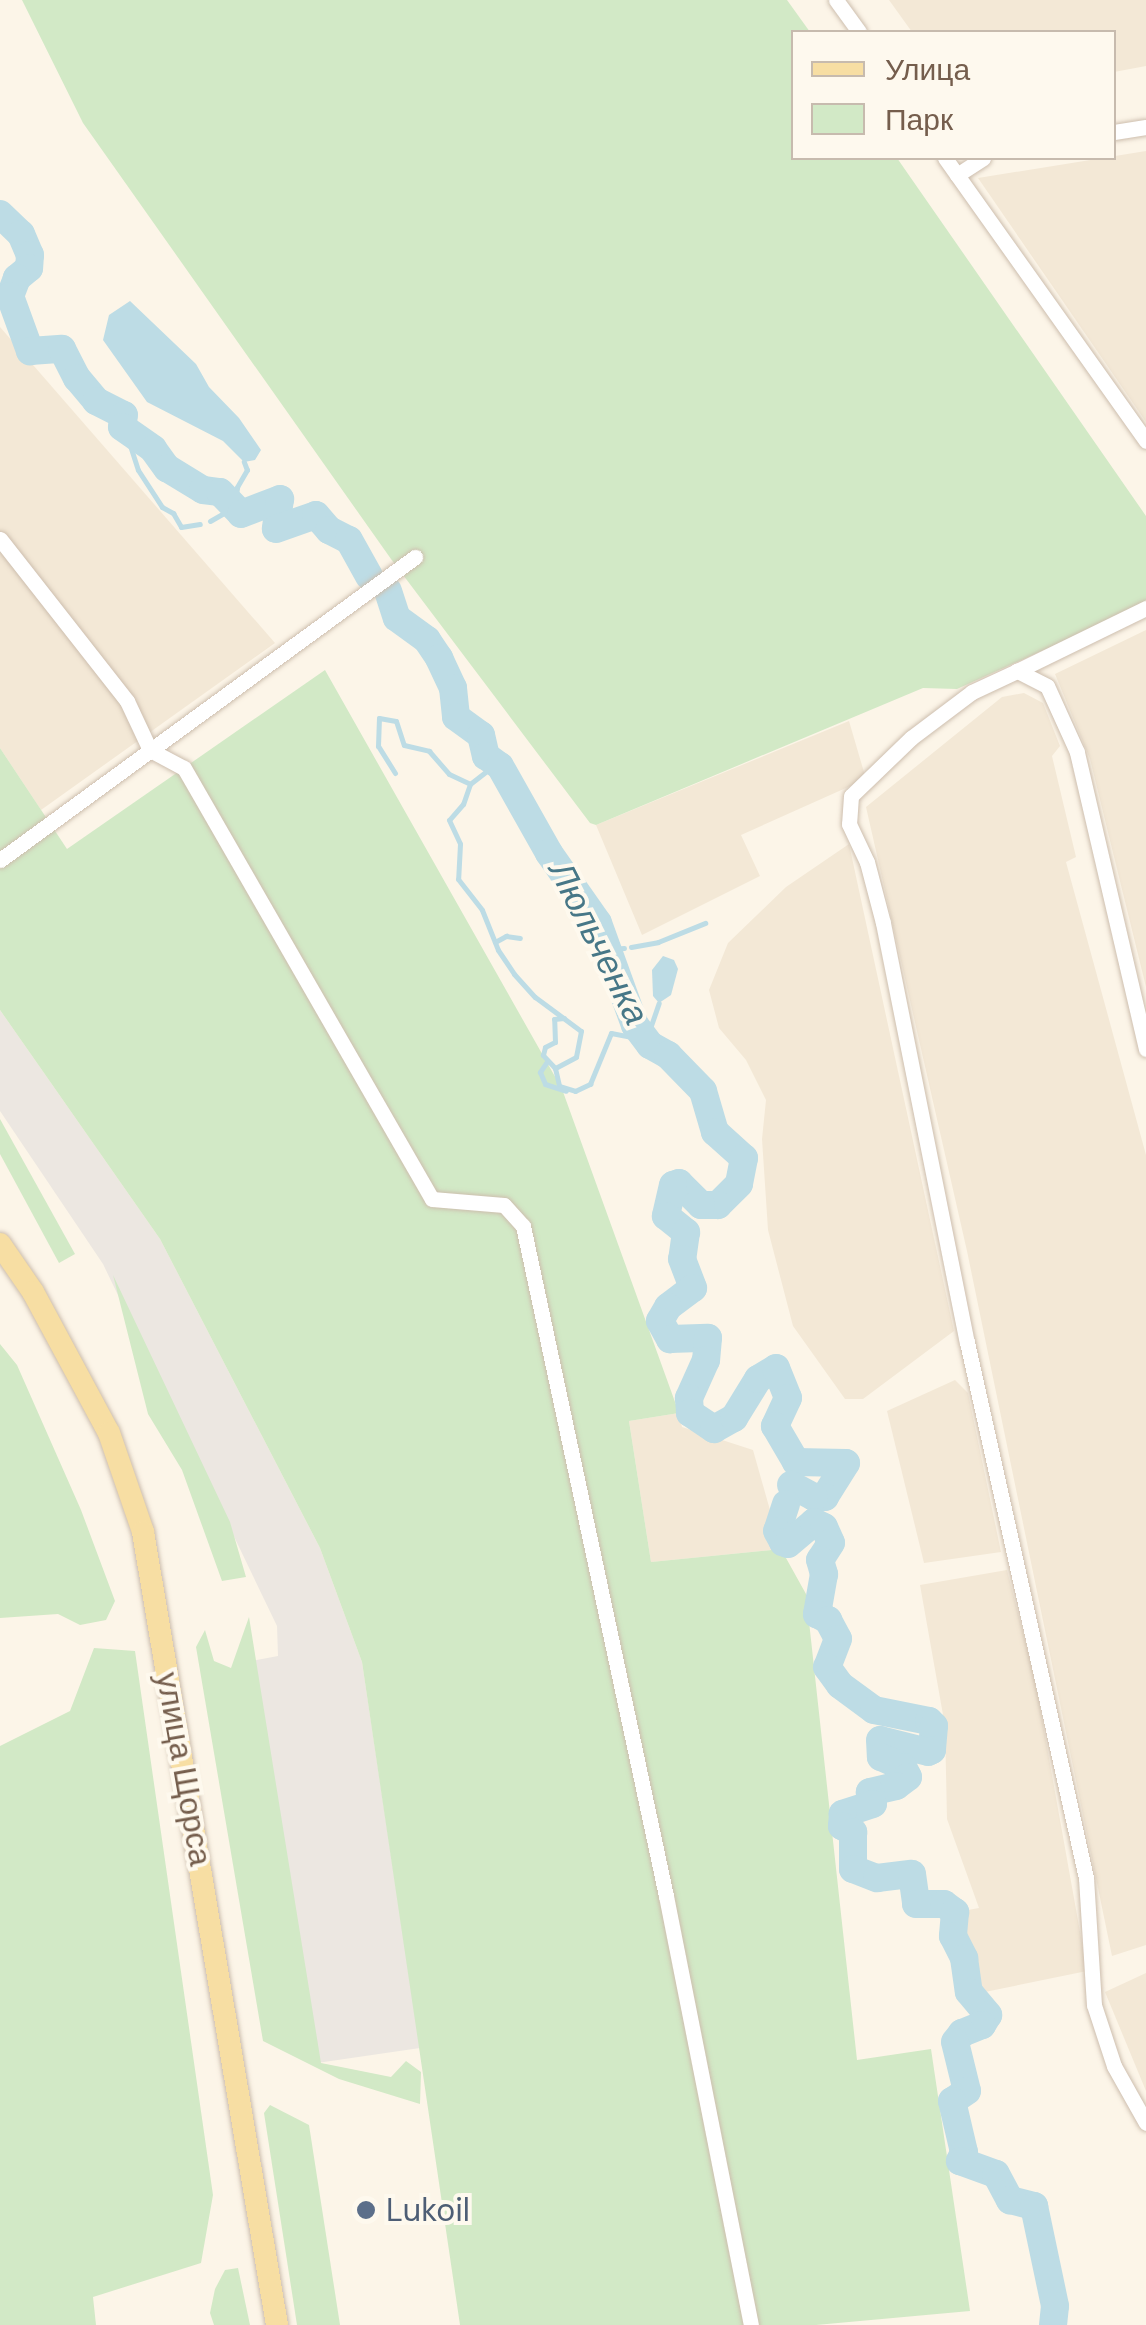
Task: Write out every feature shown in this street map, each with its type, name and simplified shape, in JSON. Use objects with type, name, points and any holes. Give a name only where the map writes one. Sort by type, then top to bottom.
[{"type":"main road","name":"улица Щорса","points":[[0,1244],[33,1292],[109,1433],[144,1532],[277,2325]]},
{"type":"street","points":[[836,0],[858,30]]},
{"type":"street","points":[[1116,132],[1146,127]]},
{"type":"street","points":[[947,160],[1146,441]]},
{"type":"street","points":[[958,175],[979,160]]},
{"type":"street","points":[[0,540],[127,701],[150,750],[184,768],[432,1198],[504,1205],[523,1226],[666,1896],[751,2325]]},
{"type":"street","points":[[0,860],[415,557]]},
{"type":"street","points":[[1146,608],[972,692],[911,738],[851,796],[850,824],[867,862],[883,922],[967,1342],[1086,1878],[1094,2005],[1114,2066],[1146,2123]]},
{"type":"street","points":[[1017,671],[1047,686],[1077,752],[1146,1049]]},
{"type":"shaded area","points":[[889,0],[1146,0],[1146,66],[1116,72],[1116,30],[911,30]]},
{"type":"shaded area","points":[[1146,151],[1146,422],[978,178],[1090,160],[1116,160],[1116,156]]},
{"type":"shaded area","points":[[0,327],[275,643],[41,810],[0,748]]},
{"type":"shaded area","points":[[1146,630],[1146,987],[1090,759],[1055,674]]},
{"type":"shaded area","points":[[1024,693],[1043,703],[1060,746],[1052,756],[1076,857],[1066,862],[1146,1155],[1146,1945],[1112,1956],[967,1251],[866,807],[1002,697]]},
{"type":"shaded area","points":[[849,721],[866,779],[741,835],[760,876],[642,935],[596,825]]},
{"type":"shaded area","points":[[849,844],[954,1331],[863,1399],[845,1399],[793,1326],[768,1230],[762,1139],[766,1100],[746,1060],[719,1028],[709,990],[728,943],[786,887]]},
{"type":"shaded area","points":[[0,1010],[160,1239],[320,1548],[362,1662],[420,2048],[317,2063],[251,1661],[278,1656],[277,1626],[103,1264],[0,1111]]},
{"type":"shaded area","points":[[955,1380],[968,1393],[1001,1552],[924,1563],[887,1411]]},
{"type":"shaded area","points":[[679,1413],[682,1427],[753,1450],[781,1549],[651,1562],[629,1421]]},
{"type":"shaded area","points":[[1007,1570],[1035,1680],[1087,1971],[975,1994],[957,1912],[979,1908],[947,1819],[945,1726],[920,1585]]},
{"type":"shaded area","points":[[1146,1973],[1146,2091],[1105,1992]]},
{"type":"green space","points":[[22,0],[787,0],[809,30],[791,30],[791,160],[898,160],[1146,516],[1146,604],[957,689],[923,688],[596,825],[590,823],[391,559],[83,123]]},
{"type":"green space","points":[[325,670],[562,1089],[679,1413],[629,1421],[651,1562],[781,1549],[806,1594],[857,2060],[931,2049],[970,2311],[816,2325],[460,2325],[362,1662],[320,1548],[160,1239],[0,1010],[0,748],[67,849]]},
{"type":"green space","points":[[0,1119],[75,1254],[59,1263],[0,1154]]},
{"type":"green space","points":[[113,1275],[230,1522],[246,1577],[222,1581],[182,1470],[148,1414]]},
{"type":"green space","points":[[0,1344],[17,1365],[81,1510],[115,1601],[106,1620],[80,1625],[58,1614],[0,1618]]},
{"type":"green space","points":[[249,1617],[321,2063],[391,2077],[406,2061],[421,2072],[420,2104],[339,2079],[263,2041],[196,1647],[205,1630],[214,1661],[231,1668]]},
{"type":"green space","points":[[94,1648],[135,1651],[213,2195],[201,2263],[93,2297],[96,2325],[0,2325],[0,1746],[70,1711]]},
{"type":"green space","points":[[270,2105],[309,2125],[340,2325],[297,2325],[264,2113]]},
{"type":"green space","points":[[238,2268],[250,2325],[214,2325],[210,2313],[215,2289],[225,2270]]},
{"type":"water","points":[[130,301],[196,364],[209,387],[239,418],[261,450],[255,460],[244,462],[223,441],[147,402],[103,340],[109,315]]},
{"type":"water","points":[[663,956],[674,960],[678,969],[671,995],[659,1003],[653,996],[652,970]]},
{"type":"waterway","name":"Люльченка","points":[[0,214],[21,234],[30,255],[29,268],[17,278],[10,296],[30,351],[62,349],[77,378],[96,401],[124,415],[122,427],[153,449],[167,468],[203,490],[220,492],[241,514],[280,499],[276,529],[316,515],[329,530],[349,540],[369,576]]},
{"type":"waterway","points":[[125,430],[138,470],[162,507],[173,513],[181,527],[200,524]]},
{"type":"waterway","points":[[210,521],[234,507],[237,487],[247,470],[244,462]]},
{"type":"waterway","name":"Люльченка","points":[[388,591],[397,618],[427,640],[439,658],[453,688],[456,717],[481,735],[486,756],[500,766],[549,853],[598,923],[635,1025],[650,1045],[668,1055],[703,1091],[715,1132],[744,1158],[739,1184],[718,1205],[701,1205],[679,1183],[673,1185],[666,1216],[686,1232],[682,1259],[693,1288],[668,1307],[660,1321],[670,1339],[708,1338],[706,1360],[689,1398],[690,1413],[714,1429],[734,1418],[758,1379],[776,1368],[788,1398],[775,1426],[796,1462],[846,1463],[825,1497],[814,1497],[791,1485]]},
{"type":"waterway","points":[[395,773],[378,746],[379,718],[396,721],[404,745],[429,751],[449,774],[470,784],[496,764]]},
{"type":"waterway","points":[[470,784],[463,804],[449,820],[460,844],[458,879],[482,910],[498,950],[514,974],[535,997],[581,1031],[576,1057],[555,1068],[559,1086],[575,1091],[590,1084],[611,1033],[646,1040],[659,1003]]},
{"type":"waterway","points":[[631,947],[658,942],[705,923]]},
{"type":"waterway","points":[[495,942],[506,936],[520,938]]},
{"type":"waterway","points":[[609,949],[624,948]]},
{"type":"waterway","points":[[555,1068],[543,1055],[545,1047],[555,1042],[554,1019],[564,1018]]},
{"type":"waterway","points":[[546,1063],[540,1072],[545,1084],[566,1091]]},
{"type":"waterway","name":"Люльченка","points":[[786,1504],[777,1531],[783,1542],[788,1544],[814,1522],[824,1527],[831,1543],[820,1560],[824,1574],[817,1614],[828,1620],[838,1639],[827,1667],[840,1685],[874,1710],[929,1721],[934,1726],[932,1750],[928,1752],[880,1740],[881,1757],[903,1767],[908,1777],[896,1786],[870,1792],[873,1804],[843,1814],[842,1826],[853,1832],[853,1869],[877,1878],[912,1874],[916,1904],[944,1904],[955,1912],[953,1936],[964,1958],[969,1992],[988,2015],[982,2025],[962,2033],[955,2042],[967,2091],[952,2101],[964,2152],[960,2161],[996,2174],[1010,2200],[1034,2206],[1055,2306],[1053,2325]]},
{"type":"place","name":"Lukoil","points":[[366,2210]]}]
